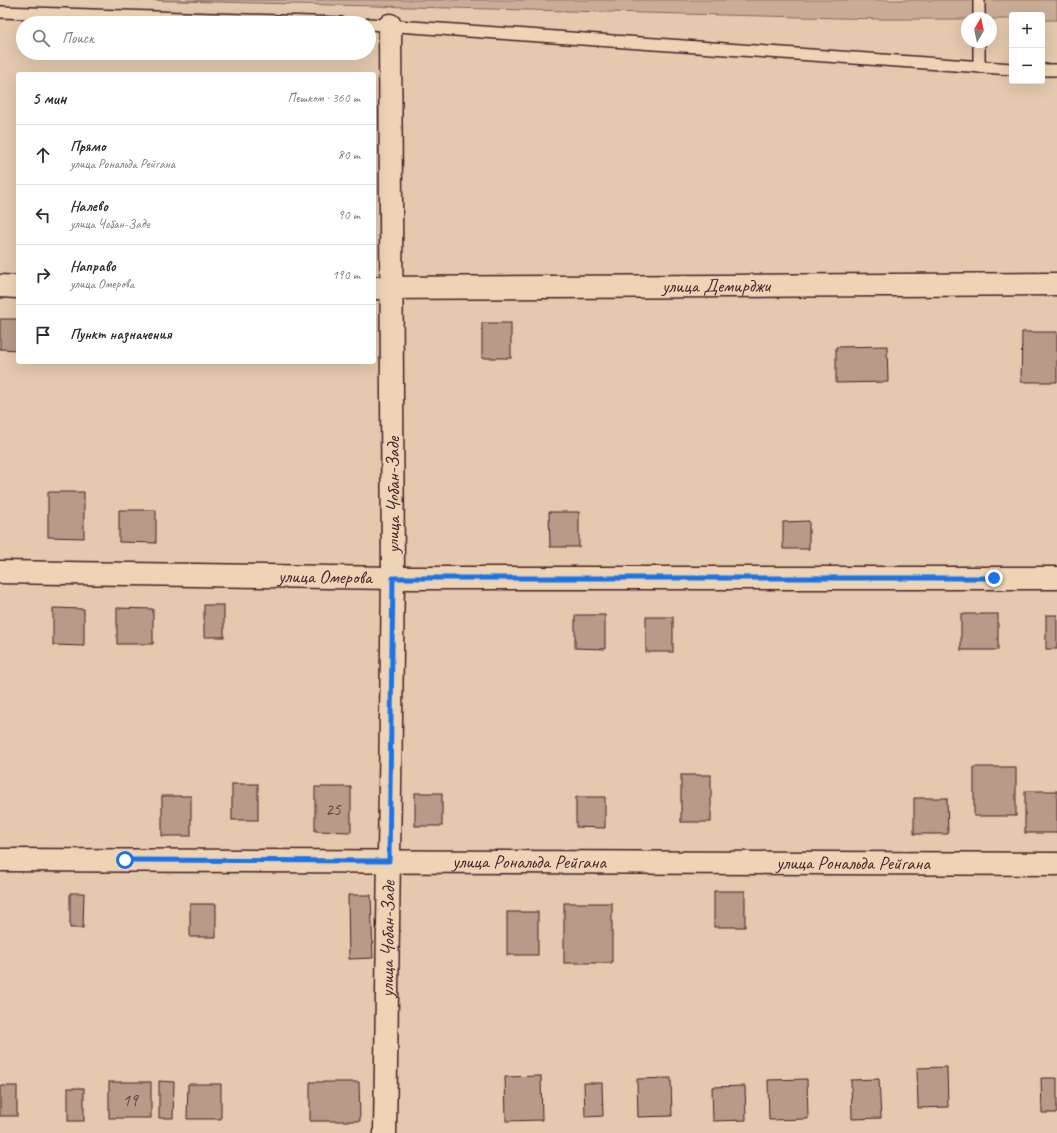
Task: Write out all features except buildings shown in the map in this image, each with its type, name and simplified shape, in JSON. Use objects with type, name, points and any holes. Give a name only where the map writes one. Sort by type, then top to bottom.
[{"type":"street","name":"улица Чобан-Заде","points":[[379,24],[383,288],[393,578],[385,1133]]},
{"type":"street","name":"улица Демирджи","points":[[383,288],[1057,284]]},
{"type":"street","points":[[0,286],[16,286]]},
{"type":"street","name":"улица Омерова","points":[[0,572],[393,578],[1057,578]]},
{"type":"street","name":"улица Рональда Рейгана","points":[[0,860],[1057,864]]},
{"type":"lane","points":[[979,0],[979,12]]},
{"type":"lane","points":[[0,12],[124,16]]},
{"type":"lane","points":[[379,24],[1009,69]]},
{"type":"lane","points":[[979,48],[979,67]]},
{"type":"lane","points":[[1045,70],[1057,70]]},
{"type":"shaded area","points":[[137,0],[1057,0],[1057,20],[1045,20],[1045,12],[1009,12],[1009,19],[997,19],[997,12],[961,12],[961,19],[880,19]]},
{"type":"route","points":[[125,860],[389,861],[393,578],[994,578]]}]
